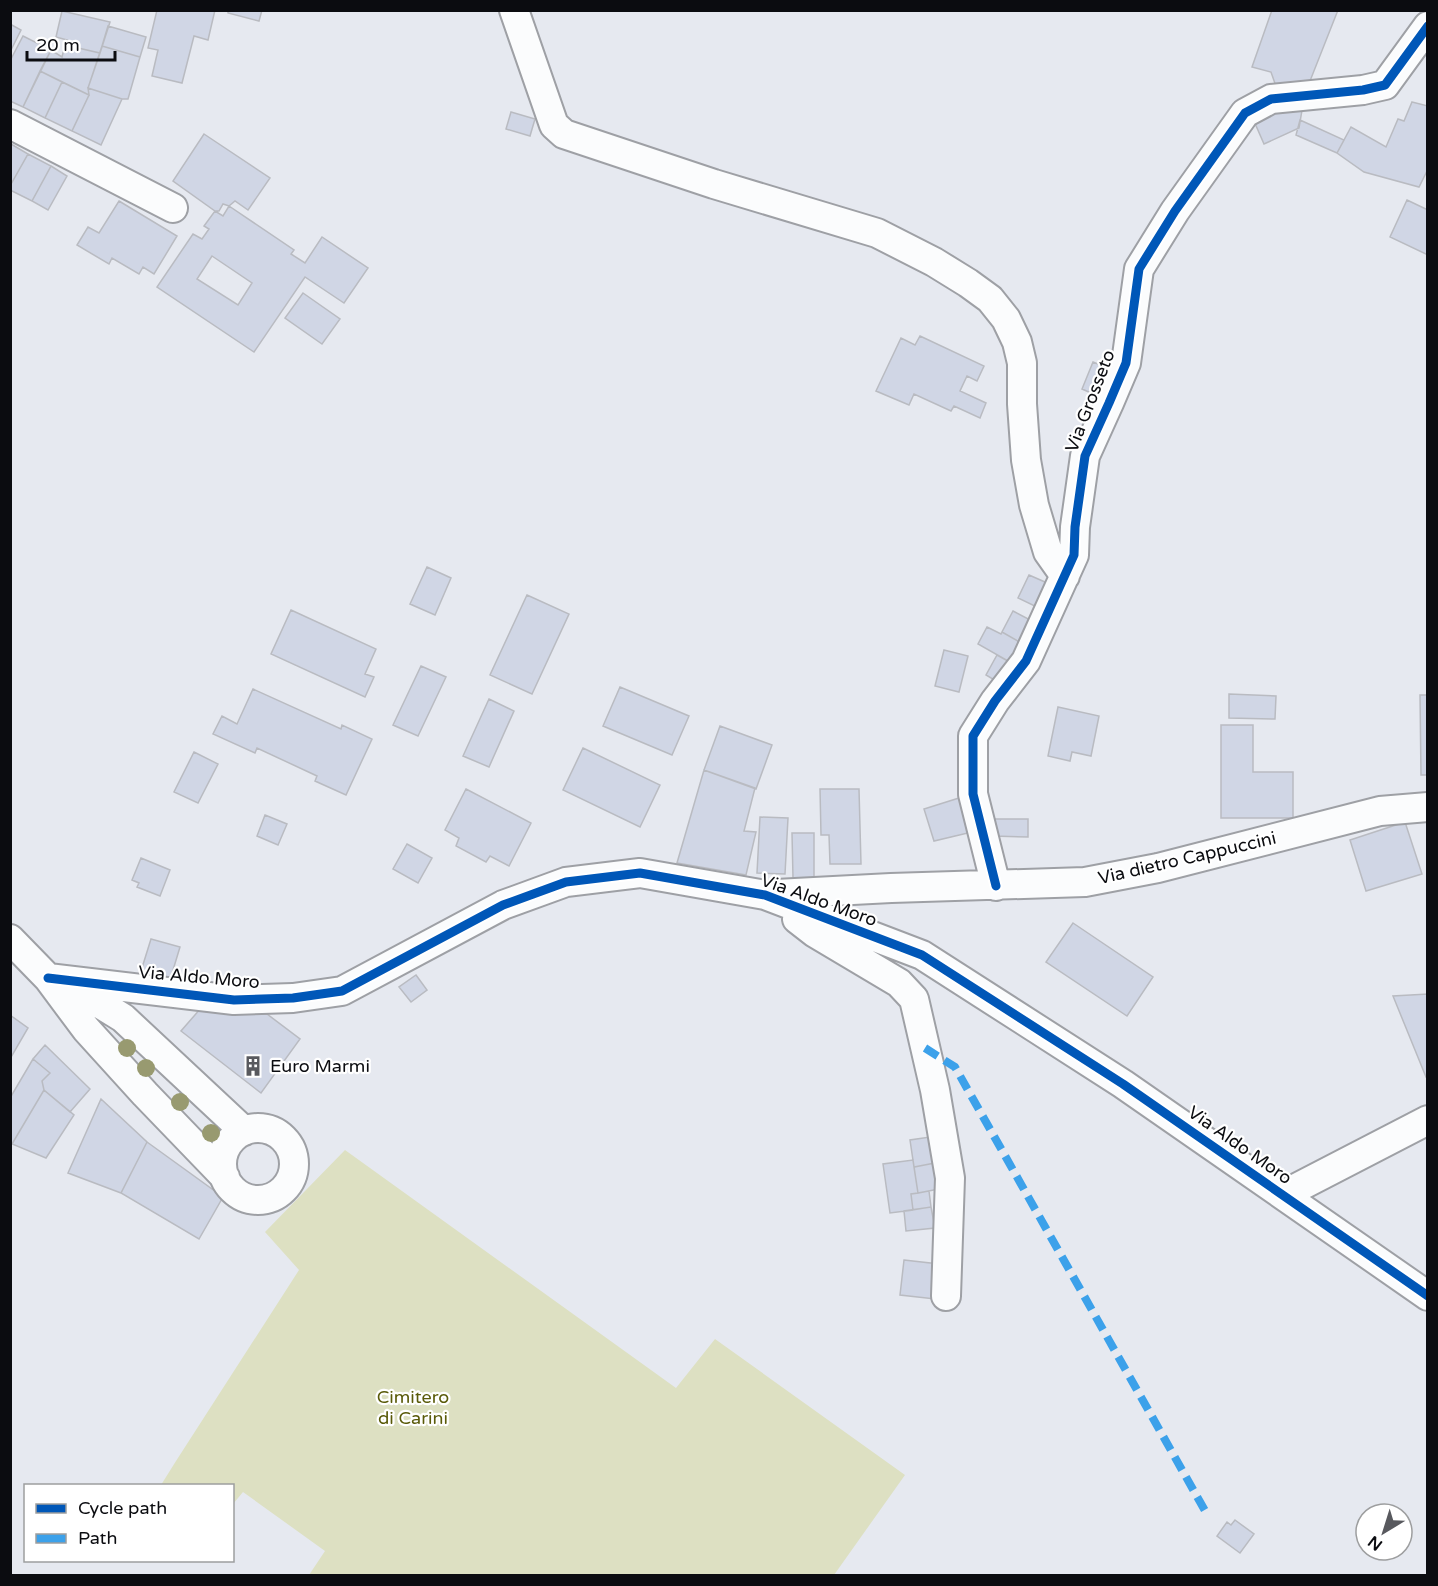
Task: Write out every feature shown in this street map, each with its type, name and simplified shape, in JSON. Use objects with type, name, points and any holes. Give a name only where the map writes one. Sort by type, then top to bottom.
[{"type":"street","points":[[514,10],[554,125],[564,134],[714,184],[877,233],[934,262],[990,299],[1006,319],[1017,342],[1022,363],[1026,460],[1034,505],[1048,552],[1065,576]]},
{"type":"street","name":"Via Grosseto","points":[[996,886],[973,794],[973,736],[995,701],[1026,661],[1074,555],[1075,527],[1084,456],[1126,363],[1139,269],[1175,211],[1245,113],[1271,99],[1363,90],[1385,85],[1428,26]]},
{"type":"street","points":[[10,123],[173,208]]},
{"type":"street","name":"Via dietro Cappuccini","points":[[765,895],[891,888],[1085,882],[1158,868],[1380,811],[1428,807]]},
{"type":"street","name":"Via Aldo Moro","points":[[48,978],[234,1000],[293,998],[342,991],[503,904],[566,882],[640,873],[765,895],[922,955],[1123,1084],[1428,1296]]},
{"type":"street","points":[[765,895],[815,933],[899,983],[914,999],[950,1178],[946,1296]]},
{"type":"street","points":[[10,939],[48,978],[86,1029],[225,1177]]},
{"type":"street","points":[[48,978],[123,1018],[244,1131]]},
{"type":"street","points":[[1283,1195],[1428,1120]]},
{"type":"street","points":[[256,1128],[267,1129],[283,1138],[292,1152],[293,1176],[278,1194],[267,1199],[255,1200],[243,1197],[233,1190],[222,1169],[226,1146],[244,1131],[256,1128]]},
{"type":"green space","name":"Cimitero di Carini","points":[[345,1150],[676,1388],[715,1339],[905,1475],[834,1575],[309,1575],[325,1551],[243,1492],[234,1503],[234,1484],[162,1484],[299,1270],[265,1232]]},
{"type":"building","points":[[157,10],[215,10],[208,40],[194,36],[182,83],[152,76],[158,50],[148,48]]},
{"type":"building","points":[[228,10],[262,10],[259,21],[228,13]]},
{"type":"building","points":[[1272,10],[1338,10],[1310,81],[1278,92],[1271,72],[1252,67]]},
{"type":"building","points":[[62,11],[110,22],[100,53],[65,45],[67,40],[56,37]]},
{"type":"building","points":[[10,24],[21,30],[10,52]]},
{"type":"building","points":[[108,26],[146,37],[140,57],[102,46]]},
{"type":"building","points":[[23,36],[51,50],[23,107],[10,101],[10,61]]},
{"type":"building","points":[[65,45],[100,53],[88,88],[89,95],[40,71],[51,50],[62,57]]},
{"type":"building","points":[[102,46],[140,57],[128,99],[88,88]]},
{"type":"building","points":[[40,71],[62,82],[45,118],[23,107]]},
{"type":"building","points":[[62,82],[89,95],[72,131],[45,118]]},
{"type":"building","points":[[88,88],[122,99],[101,145],[72,131],[89,95]]},
{"type":"building","points":[[1412,102],[1428,106],[1428,169],[1419,187],[1364,172],[1337,153],[1351,127],[1386,147],[1398,119],[1404,121]]},
{"type":"building","points":[[1284,107],[1302,110],[1299,128],[1264,144],[1254,121]]},
{"type":"building","points":[[511,112],[535,119],[530,136],[506,129]]},
{"type":"building","points":[[1300,120],[1344,140],[1337,153],[1296,135]]},
{"type":"building","points":[[204,134],[270,178],[248,210],[235,201],[229,206],[223,204],[219,211],[215,211],[173,181]]},
{"type":"building","points":[[10,145],[28,154],[10,186]]},
{"type":"building","points":[[28,154],[51,166],[32,201],[10,190]]},
{"type":"building","points":[[51,166],[67,176],[48,210],[32,201]]},
{"type":"building","points":[[1407,200],[1428,210],[1428,255],[1390,237]]},
{"type":"building","points":[[119,201],[177,236],[154,274],[143,267],[139,274],[112,258],[109,264],[77,245],[88,227],[99,233]]},
{"type":"building","points":[[229,206],[294,250],[291,254],[305,263],[322,237],[368,268],[344,303],[305,277],[254,352],[157,287],[193,234],[202,239],[209,229],[204,226],[215,211],[223,216]],"holes":[[[212,256],[252,283],[238,305],[197,279]]]},
{"type":"building","points":[[303,293],[340,319],[322,344],[285,318]]},
{"type":"building","points":[[920,336],[984,366],[977,381],[967,376],[960,391],[986,403],[980,418],[954,406],[951,411],[914,394],[909,405],[876,391],[901,338],[915,345]]},
{"type":"building","points":[[1093,362],[1117,372],[1105,399],[1082,389]]},
{"type":"building","points":[[427,567],[451,578],[435,615],[410,604]]},
{"type":"building","points":[[1029,575],[1054,586],[1043,610],[1018,598]]},
{"type":"building","points":[[527,595],[569,614],[532,694],[490,675]]},
{"type":"building","points":[[291,610],[376,649],[365,674],[374,677],[365,697],[271,654]]},
{"type":"building","points":[[1013,611],[1038,624],[1028,647],[1002,632]]},
{"type":"building","points":[[987,627],[1001,634],[1002,632],[1028,647],[1015,665],[978,644]]},
{"type":"building","points":[[944,650],[968,656],[959,692],[935,686]]},
{"type":"building","points":[[997,655],[1015,665],[1001,684],[986,675]]},
{"type":"building","points":[[421,666],[446,677],[418,736],[393,725]]},
{"type":"building","points":[[620,687],[689,716],[672,755],[603,726]]},
{"type":"building","points":[[253,689],[341,729],[342,725],[372,739],[346,795],[315,781],[317,776],[257,748],[255,753],[213,734],[222,716],[237,724]]},
{"type":"building","points":[[1229,694],[1276,696],[1275,719],[1229,718]]},
{"type":"building","points":[[1420,695],[1428,695],[1428,775],[1421,775]]},
{"type":"building","points":[[489,699],[514,711],[489,767],[463,756]]},
{"type":"building","points":[[1058,707],[1099,716],[1091,756],[1072,752],[1070,761],[1048,756]]},
{"type":"building","points":[[1221,725],[1253,725],[1253,772],[1293,772],[1293,818],[1221,818]]},
{"type":"building","points":[[720,726],[772,745],[756,789],[704,770]]},
{"type":"building","points":[[583,748],[660,785],[640,827],[563,790]]},
{"type":"building","points":[[194,752],[218,764],[198,803],[174,792]]},
{"type":"building","points":[[704,770],[755,788],[744,831],[756,832],[746,875],[677,863]]},
{"type":"building","points":[[466,789],[531,823],[509,866],[490,856],[486,862],[456,846],[459,838],[445,830]]},
{"type":"building","points":[[820,789],[859,789],[861,864],[830,864],[829,835],[821,835]]},
{"type":"building","points":[[959,798],[972,832],[934,841],[924,809]]},
{"type":"building","points":[[265,815],[287,824],[278,845],[257,836]]},
{"type":"building","points":[[760,817],[788,818],[785,874],[757,873]]},
{"type":"building","points":[[992,819],[1028,819],[1028,837],[992,836]]},
{"type":"building","points":[[1405,822],[1422,874],[1366,891],[1350,840]]},
{"type":"building","points":[[792,833],[814,833],[814,878],[793,878]]},
{"type":"building","points":[[407,844],[432,858],[418,883],[393,869]]},
{"type":"building","points":[[141,858],[170,870],[160,896],[137,887],[139,883],[132,880]]},
{"type":"building","points":[[1073,923],[1153,977],[1127,1016],[1046,962]]},
{"type":"building","points":[[151,939],[180,947],[170,980],[141,971]]},
{"type":"building","points":[[416,975],[427,990],[411,1002],[399,987]]},
{"type":"building","points":[[1428,994],[1428,1076],[1426,1077],[1393,996]]},
{"type":"building","name":"Euro Marmi","points":[[201,1008],[267,1014],[300,1039],[261,1093],[181,1031]]},
{"type":"building","points":[[10,1015],[28,1028],[10,1059]]},
{"type":"building","points":[[45,1045],[90,1089],[70,1112],[44,1090],[42,1081],[50,1073],[33,1059]]},
{"type":"building","points":[[33,1059],[50,1073],[42,1081],[44,1090],[10,1144],[10,1098]]},
{"type":"building","points":[[44,1090],[74,1115],[46,1158],[12,1144]]},
{"type":"building","points":[[101,1099],[147,1142],[121,1193],[68,1173]]},
{"type":"building","points":[[930,1137],[935,1163],[914,1167],[910,1140]]},
{"type":"building","points":[[147,1142],[223,1197],[199,1239],[121,1193]]},
{"type":"building","points":[[913,1160],[918,1193],[911,1194],[913,1210],[890,1213],[883,1164]]},
{"type":"building","points":[[935,1163],[939,1189],[918,1193],[914,1167]]},
{"type":"building","points":[[929,1191],[931,1207],[913,1210],[911,1194]]},
{"type":"building","points":[[931,1207],[935,1228],[906,1231],[904,1211]]},
{"type":"building","points":[[904,1260],[939,1264],[935,1299],[900,1295]]},
{"type":"building","points":[[1235,1520],[1254,1534],[1240,1553],[1217,1536],[1227,1522],[1231,1525]]},
{"type":"marked path","points":[[925,1048],[955,1067],[1208,1516]]},
{"type":"cycle path","points":[[996,886],[973,794],[973,736],[995,701],[1026,661],[1074,555],[1075,527],[1085,456],[1126,363],[1139,269],[1175,211],[1245,113],[1271,99],[1363,90],[1385,85],[1428,26]]},
{"type":"cycle path","points":[[48,978],[234,1000],[293,998],[342,991],[503,905],[566,882],[640,873],[765,895],[922,955],[1123,1084],[1428,1296]]},
{"type":"place","name":"Euro Marmi","points":[[253,1066]]}]
